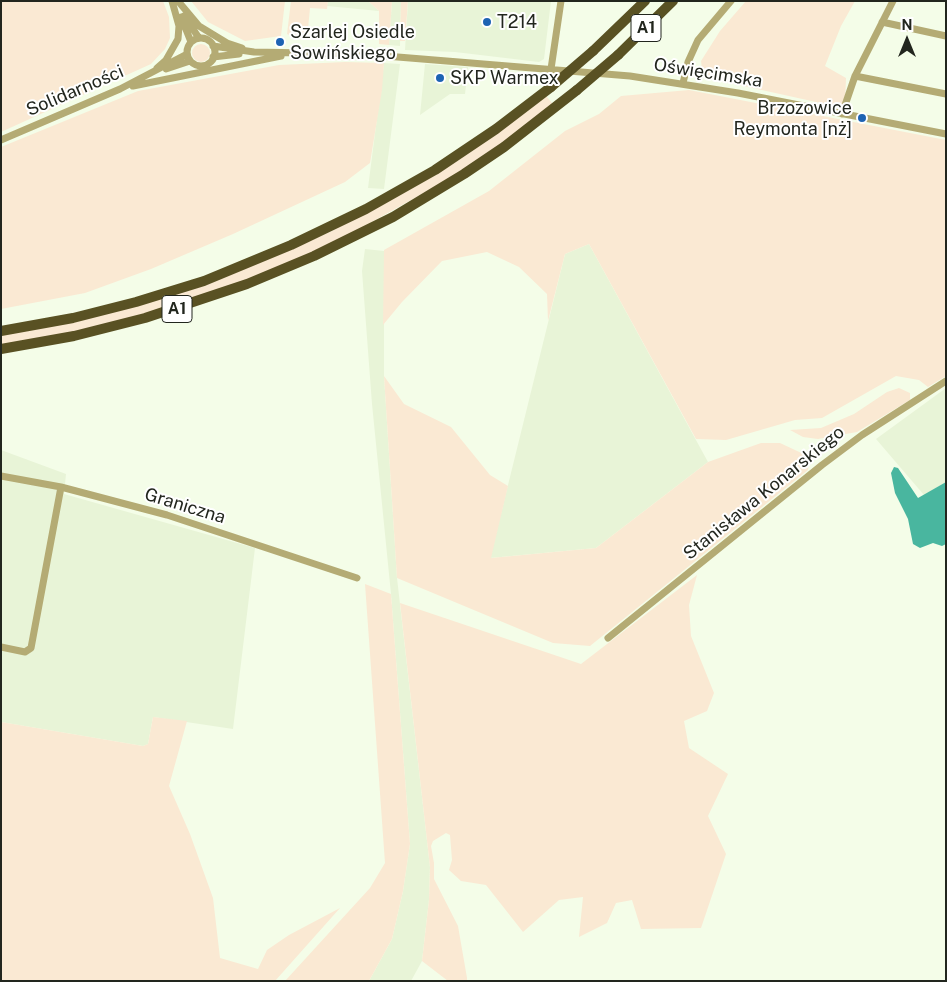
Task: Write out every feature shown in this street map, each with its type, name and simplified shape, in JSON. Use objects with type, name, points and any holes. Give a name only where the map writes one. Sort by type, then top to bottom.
[{"type":"highway","name":"A1","points":[[1,331],[73,318],[174,290],[255,261],[333,226],[390,196],[461,153],[551,87],[593,52],[645,1]]},
{"type":"highway","name":"A1","points":[[1,349],[92,332],[178,309],[279,272],[393,217],[504,147],[577,90],[618,54],[672,1]]},
{"type":"street","points":[[175,1],[199,38]]},
{"type":"street","points":[[175,1],[191,42],[189,58],[203,66],[213,57],[254,52]]},
{"type":"street","points":[[175,1],[198,26],[227,43],[254,52]]},
{"type":"street","points":[[136,82],[162,64],[174,49],[180,26],[175,1]]},
{"type":"street","points":[[551,69],[561,1]]},
{"type":"street","points":[[683,83],[688,62],[698,40],[731,1]]},
{"type":"street","points":[[842,114],[855,76],[893,1]]},
{"type":"street","points":[[882,22],[946,36]]},
{"type":"street","points":[[191,42],[199,38],[207,40],[213,46],[225,50],[297,53]]},
{"type":"street","points":[[213,46],[213,57]]},
{"type":"street","points":[[120,89],[297,53]]},
{"type":"street","name":"Oświęcimska","points":[[297,53],[361,54],[551,69],[683,83],[946,134]]},
{"type":"street","name":"Solidarności","points":[[1,140],[189,58]]},
{"type":"street","points":[[855,76],[946,94]]},
{"type":"street","name":"Stanisława Konarskiego","points":[[608,638],[822,465],[862,435],[946,381]]},
{"type":"street","name":"Graniczna","points":[[1,476],[61,487],[176,518],[357,578]]},
{"type":"street","points":[[1,647],[25,652],[31,648],[61,487]]},
{"type":"shaded area","points":[[1,1],[163,1],[169,17],[170,38],[165,49],[151,64],[1,132]]},
{"type":"shaded area","points":[[191,1],[285,1],[281,36],[245,41],[208,22]]},
{"type":"shaded area","points":[[291,1],[328,1],[327,9],[310,8],[307,39],[298,39],[287,34]]},
{"type":"shaded area","points":[[328,1],[368,1],[379,11],[327,6]]},
{"type":"shaded area","points":[[368,1],[392,1],[389,45],[379,44],[379,11]]},
{"type":"shaded area","points":[[392,1],[401,1],[400,46],[389,45]]},
{"type":"shaded area","points":[[401,1],[408,1],[405,41],[400,41]]},
{"type":"shaded area","points":[[408,1],[551,1],[544,59],[539,62],[455,52],[405,50]]},
{"type":"shaded area","points":[[746,1],[855,1],[841,26],[825,66],[846,78],[845,104],[825,104],[703,77],[701,61],[720,31]]},
{"type":"shaded area","points":[[201,44],[207,47],[210,53],[207,59],[201,62],[195,59],[192,53],[195,47]]},
{"type":"shaded area","points":[[345,62],[384,63],[382,90],[370,163],[345,182],[233,234],[151,269],[85,293],[1,309],[1,147],[138,91],[279,65]]},
{"type":"shaded area","points":[[384,63],[400,64],[384,189],[368,188]]},
{"type":"shaded area","points":[[425,64],[468,67],[465,94],[450,94],[420,115]]},
{"type":"shaded area","points":[[689,90],[946,140],[946,376],[928,387],[919,380],[896,376],[822,418],[795,420],[726,440],[696,439],[589,244],[565,254],[548,321],[547,294],[519,267],[487,252],[442,261],[402,302],[383,325],[384,250],[489,191],[565,131],[599,114],[621,96]]},
{"type":"shaded area","points":[[546,96],[553,104],[506,140],[447,180],[343,238],[258,276],[159,310],[78,331],[1,345],[1,335],[210,282],[332,231]]},
{"type":"shaded area","points":[[589,244],[708,462],[596,548],[490,558],[565,254]]},
{"type":"shaded area","points":[[365,249],[384,251],[384,376],[397,578],[430,867],[429,900],[422,961],[411,981],[369,981],[392,939],[403,891],[410,844],[391,594],[372,404],[362,271]]},
{"type":"shaded area","points":[[384,376],[404,404],[451,427],[490,475],[508,486],[491,558],[596,548],[708,462],[761,443],[780,443],[810,457],[808,470],[590,646],[553,643],[397,578]]},
{"type":"shaded area","points":[[899,388],[910,393],[910,400],[857,432],[818,439],[803,437],[790,430],[821,428],[854,414],[887,392]]},
{"type":"shaded area","points":[[946,388],[946,482],[924,495],[876,439]]},
{"type":"shaded area","points":[[1,450],[66,474],[64,494],[255,548],[233,729],[153,717],[148,744],[143,746],[1,722]]},
{"type":"shaded area","points":[[697,575],[689,605],[691,636],[714,693],[707,711],[684,721],[689,748],[728,774],[708,816],[726,854],[701,928],[641,929],[632,900],[616,903],[607,923],[579,937],[583,897],[559,900],[523,932],[486,885],[461,881],[449,870],[452,860],[450,835],[446,833],[433,841],[431,846],[434,879],[458,926],[467,978],[467,981],[448,981],[422,961],[429,900],[430,867],[400,603],[581,664]]},
{"type":"shaded area","points":[[365,584],[391,594],[410,844],[403,891],[392,939],[369,981],[285,981],[370,888],[385,863]]},
{"type":"shaded area","points":[[153,717],[187,721],[169,786],[190,834],[213,898],[220,958],[258,969],[267,950],[289,935],[340,908],[275,981],[1,981],[1,722],[143,746],[148,744]]},
{"type":"water","points":[[894,467],[898,468],[918,498],[946,482],[946,544],[942,546],[933,543],[920,548],[913,544],[908,519],[895,493],[891,473]]},
{"type":"place","name":"T214","points":[[487,22]]},
{"type":"place","name":"Szarlej Osiedle Sowińskiego","points":[[280,42]]},
{"type":"place","name":"SKP Warmex","points":[[440,78]]},
{"type":"place","name":"Brzozowice Reymonta [nż]","points":[[862,118]]}]
